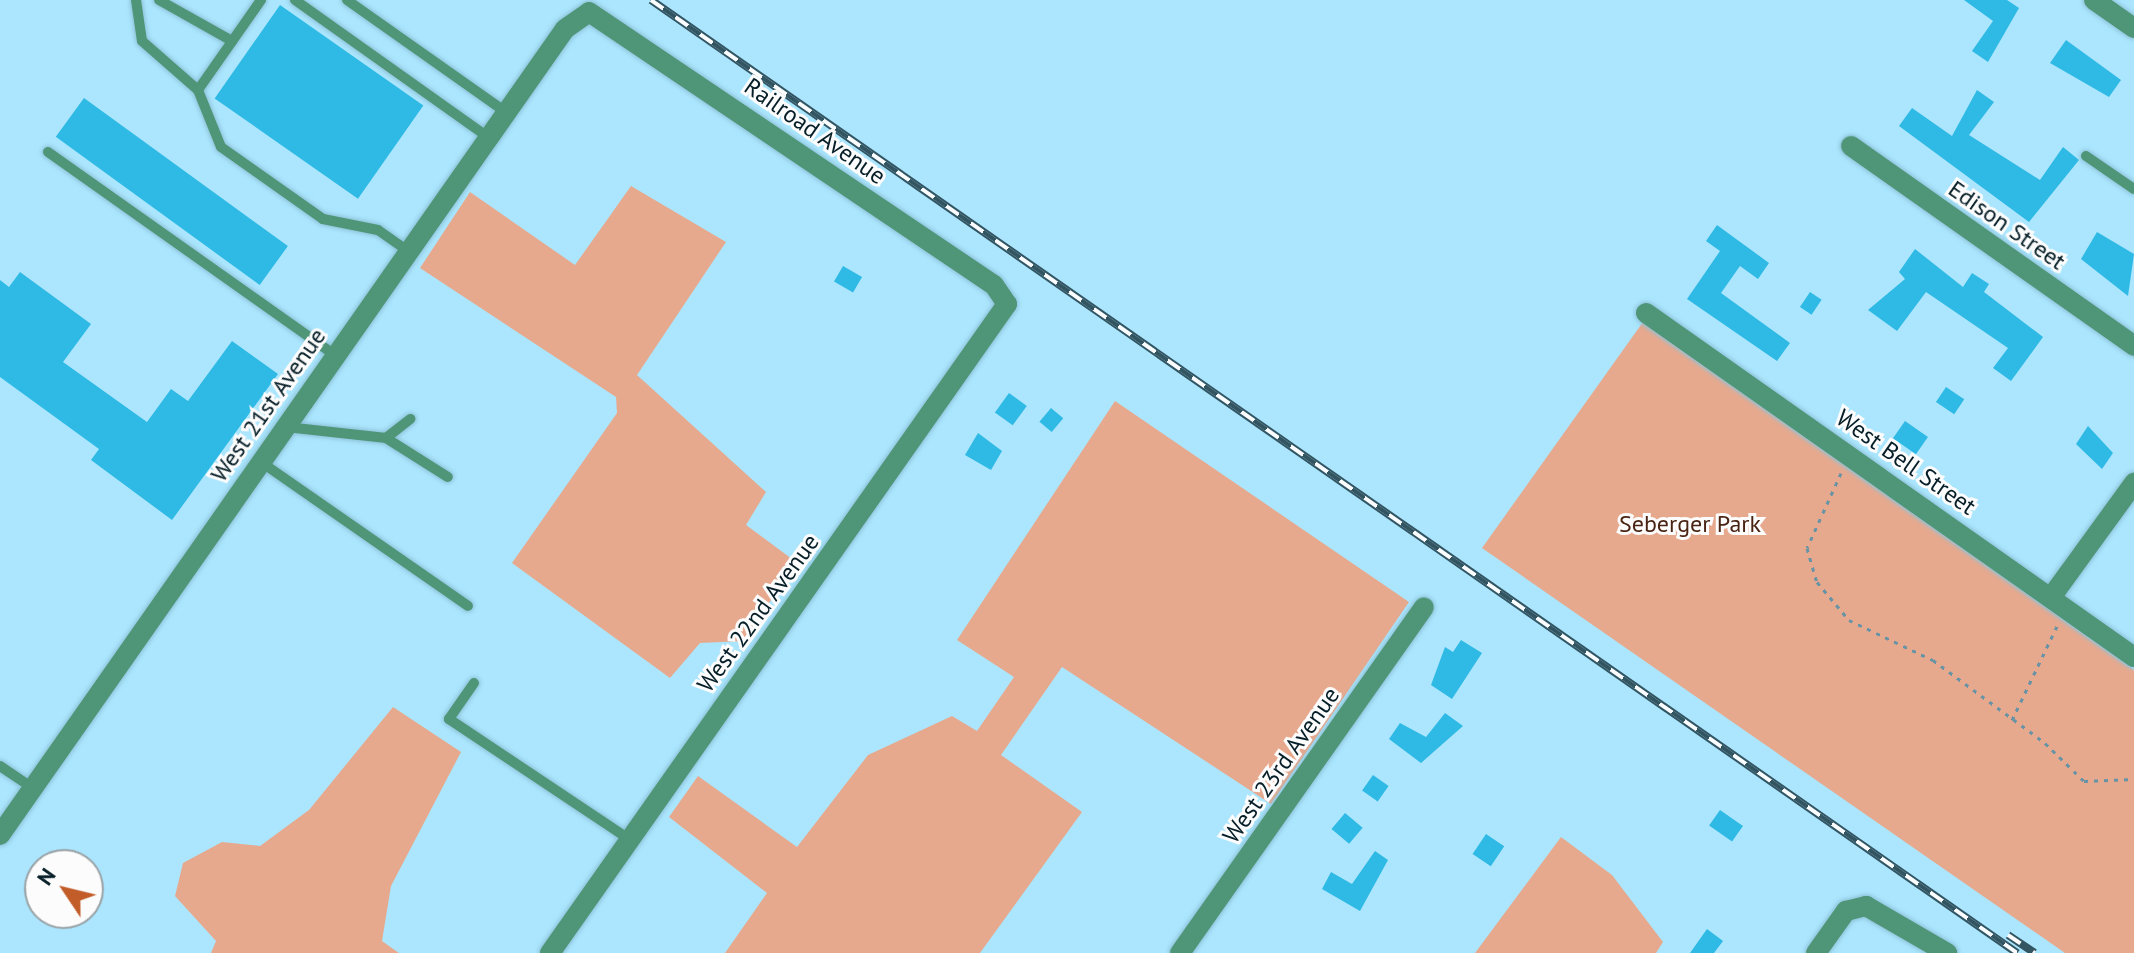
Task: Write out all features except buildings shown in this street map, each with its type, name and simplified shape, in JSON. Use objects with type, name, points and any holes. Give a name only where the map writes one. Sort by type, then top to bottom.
[{"type":"street","points":[[2094,0],[2134,28]]},
{"type":"street","name":"West 21st Avenue","points":[[0,835],[488,137],[570,23],[586,12]]},
{"type":"street","name":"Railroad Avenue","points":[[586,12],[611,21],[994,285],[1007,304]]},
{"type":"street","name":"Edison Street","points":[[1851,146],[2134,346]]},
{"type":"street","name":"West 22nd Avenue","points":[[550,953],[1007,304]]},
{"type":"street","name":"West Bell Street","points":[[1646,313],[2052,596],[2134,657]]},
{"type":"street","points":[[2052,596],[2134,483]]},
{"type":"street","name":"West 23rd Avenue","points":[[1180,953],[1424,607]]},
{"type":"street","points":[[1816,953],[1846,911],[1882,910],[1947,953]]},
{"type":"lane","points":[[136,0],[147,49],[198,90],[221,147],[323,219],[378,230],[408,251]]},
{"type":"lane","points":[[159,0],[232,41]]},
{"type":"lane","points":[[198,90],[261,0]]},
{"type":"lane","points":[[295,0],[488,137]]},
{"type":"lane","points":[[347,0],[506,112]]},
{"type":"lane","points":[[48,152],[335,355]]},
{"type":"lane","points":[[2086,156],[2134,189]]},
{"type":"lane","points":[[386,438],[410,419]]},
{"type":"lane","points":[[284,427],[386,438],[448,477]]},
{"type":"lane","points":[[259,461],[468,606]]},
{"type":"lane","points":[[474,683],[449,719],[629,839]]},
{"type":"lane","points":[[0,766],[33,788]]},
{"type":"path","points":[[1854,458],[1808,533],[1817,582],[1863,632],[1933,660],[2012,720],[2084,781],[2134,779]]},
{"type":"path","points":[[2012,720],[2029,692],[2037,654],[2069,610]]},
{"type":"green space","points":[[631,186],[726,242],[637,375],[766,492],[746,525],[796,562],[744,641],[700,643],[670,678],[512,563],[617,413],[616,397],[420,268],[470,192],[575,265]]},
{"type":"green space","name":"Seberger Park","points":[[1643,322],[2134,670],[2134,953],[2065,953],[1482,548]]},
{"type":"green space","points":[[1115,401],[1409,602],[1271,804],[1062,667],[1001,755],[1082,812],[980,953],[725,953],[767,893],[669,817],[698,776],[797,847],[868,755],[952,716],[977,731],[1014,677],[957,640]]},
{"type":"green space","points":[[393,707],[461,752],[391,886],[382,941],[399,953],[211,953],[216,941],[175,896],[183,863],[222,842],[260,846],[309,810]]},
{"type":"green space","points":[[1561,837],[1612,875],[1663,942],[1656,953],[1475,953]]},
{"type":"railway","points":[[651,0],[2017,953]]},
{"type":"railway","points":[[2008,935],[2035,953]]}]
